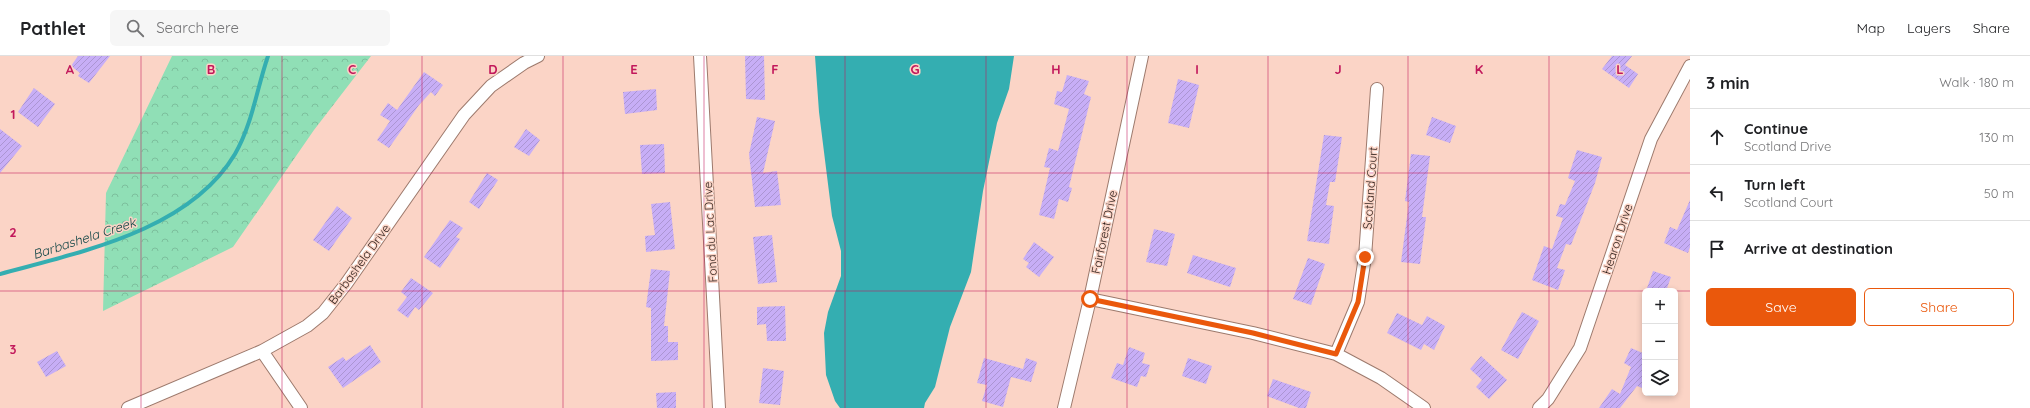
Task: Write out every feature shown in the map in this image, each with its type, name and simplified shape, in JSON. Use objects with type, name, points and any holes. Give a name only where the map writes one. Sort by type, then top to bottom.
[{"type":"street","name":"Barbashela Drive","points":[[128,408],[262,351],[307,326],[323,313],[346,284],[464,115],[491,86],[524,63],[538,56]]},
{"type":"street","name":"Fond du Lac Drive","points":[[700,56],[719,408]]},
{"type":"street","name":"Fairforest Drive","points":[[1064,408],[1090,299],[1142,56]]},
{"type":"street","name":"Hearon Drive","points":[[1539,408],[1548,399],[1580,348],[1651,139],[1690,66]]},
{"type":"street","name":"Scotland Court","points":[[1336,354],[1358,302],[1365,257],[1377,89]]},
{"type":"street","points":[[1090,299],[1253,333],[1336,354],[1381,378],[1424,408]]},
{"type":"street","points":[[262,351],[301,408]]},
{"type":"green space","points":[[172,56],[371,56],[314,130],[233,247],[103,311],[106,193]]},
{"type":"water","points":[[815,56],[1014,56],[1009,89],[997,123],[983,191],[971,272],[950,327],[935,387],[925,403],[924,408],[840,408],[835,401],[826,375],[824,333],[828,312],[841,276],[841,251],[832,216],[819,112]]},
{"type":"building","points":[[78,56],[110,56],[89,83],[78,76],[80,73],[71,66]]},
{"type":"building","points":[[745,56],[764,56],[765,100],[746,99]]},
{"type":"building","points":[[1612,56],[1632,56],[1625,65],[1638,74],[1629,88],[1602,69]]},
{"type":"building","points":[[424,72],[443,85],[435,96],[431,92],[419,105],[389,148],[377,140],[390,121],[380,115],[388,103],[397,110]]},
{"type":"building","points":[[1067,75],[1089,81],[1084,94],[1091,97],[1069,187],[1072,188],[1068,202],[1059,199],[1054,219],[1039,215],[1050,168],[1044,167],[1049,148],[1058,151],[1069,109],[1054,104],[1057,91],[1062,92]]},
{"type":"building","points":[[1178,79],[1199,85],[1189,128],[1168,123]]},
{"type":"building","points":[[34,88],[55,104],[38,127],[18,112]]},
{"type":"building","points":[[656,89],[657,110],[625,114],[623,92]]},
{"type":"building","points":[[757,117],[775,121],[763,173],[777,171],[781,205],[755,207],[749,154]]},
{"type":"building","points":[[1432,117],[1456,126],[1450,143],[1426,135]]},
{"type":"building","points":[[0,129],[22,146],[0,173]]},
{"type":"building","points":[[526,129],[540,140],[529,156],[514,147]]},
{"type":"building","points":[[1324,135],[1342,137],[1335,182],[1330,182],[1326,205],[1334,206],[1329,244],[1307,241]]},
{"type":"building","points":[[664,144],[665,173],[642,174],[640,145]]},
{"type":"building","points":[[1577,150],[1602,157],[1595,183],[1571,245],[1566,244],[1557,268],[1565,270],[1558,290],[1532,280],[1544,246],[1552,249],[1563,218],[1556,216],[1560,204],[1565,205],[1575,181],[1568,178]]},
{"type":"building","points":[[1411,154],[1430,156],[1422,217],[1426,217],[1420,264],[1401,262],[1409,202],[1405,201]]},
{"type":"building","points":[[487,173],[498,180],[479,209],[469,202]]},
{"type":"building","points":[[1690,200],[1690,247],[1688,253],[1664,243],[1670,227],[1677,230]]},
{"type":"building","points":[[670,202],[675,249],[646,252],[645,236],[655,235],[651,204]]},
{"type":"building","points":[[337,206],[352,218],[329,251],[313,240]]},
{"type":"building","points":[[450,220],[463,228],[456,237],[460,239],[440,268],[424,257]]},
{"type":"building","points":[[1154,229],[1175,234],[1167,266],[1146,262]]},
{"type":"building","points":[[772,235],[777,282],[758,284],[753,237]]},
{"type":"building","points":[[1034,242],[1054,257],[1039,277],[1026,267],[1029,263],[1023,259]]},
{"type":"building","points":[[1193,255],[1236,268],[1230,287],[1187,273]]},
{"type":"building","points":[[1308,258],[1325,264],[1311,305],[1293,299]]},
{"type":"building","points":[[651,269],[670,271],[664,326],[668,326],[668,342],[678,342],[678,360],[651,361],[651,308],[646,307]]},
{"type":"building","points":[[1653,271],[1671,277],[1667,288],[1647,288]]},
{"type":"building","points":[[411,278],[433,293],[419,310],[415,307],[408,318],[397,310],[407,297],[401,292]]},
{"type":"building","points":[[785,306],[786,341],[767,341],[766,324],[757,325],[757,307]]},
{"type":"building","points":[[1522,312],[1539,321],[1518,359],[1501,350]]},
{"type":"building","points":[[1397,313],[1422,325],[1427,316],[1445,326],[1434,350],[1424,344],[1421,350],[1387,333]]},
{"type":"building","points":[[370,345],[381,362],[343,388],[328,367],[343,357],[346,361]]},
{"type":"building","points":[[1129,347],[1145,353],[1142,363],[1150,365],[1146,377],[1141,376],[1137,387],[1111,378],[1117,363],[1123,365]]},
{"type":"building","points":[[1631,348],[1642,353],[1642,388],[1637,386],[1620,408],[1599,408],[1612,389],[1620,394],[1631,367],[1624,363]]},
{"type":"building","points":[[57,351],[66,366],[46,377],[37,362]]},
{"type":"building","points":[[1481,356],[1507,380],[1489,399],[1476,387],[1482,380],[1470,369]]},
{"type":"building","points":[[984,358],[1023,369],[1026,358],[1037,362],[1031,382],[1011,377],[1003,407],[982,401],[987,385],[977,383]]},
{"type":"building","points":[[1188,358],[1212,366],[1206,384],[1182,376]]},
{"type":"building","points":[[763,368],[784,371],[780,405],[759,403]]},
{"type":"building","points":[[1273,379],[1311,392],[1306,408],[1299,408],[1267,396]]},
{"type":"building","points":[[676,392],[676,408],[657,408],[656,393]]},
{"type":"waterway","name":"Barbashela Creek","points":[[0,274],[64,257],[130,235],[162,220],[190,202],[215,180],[235,154],[241,143],[250,119],[268,56]]},
{"type":"route","points":[[1090,299],[1253,333],[1336,354],[1358,302],[1365,257]]}]
